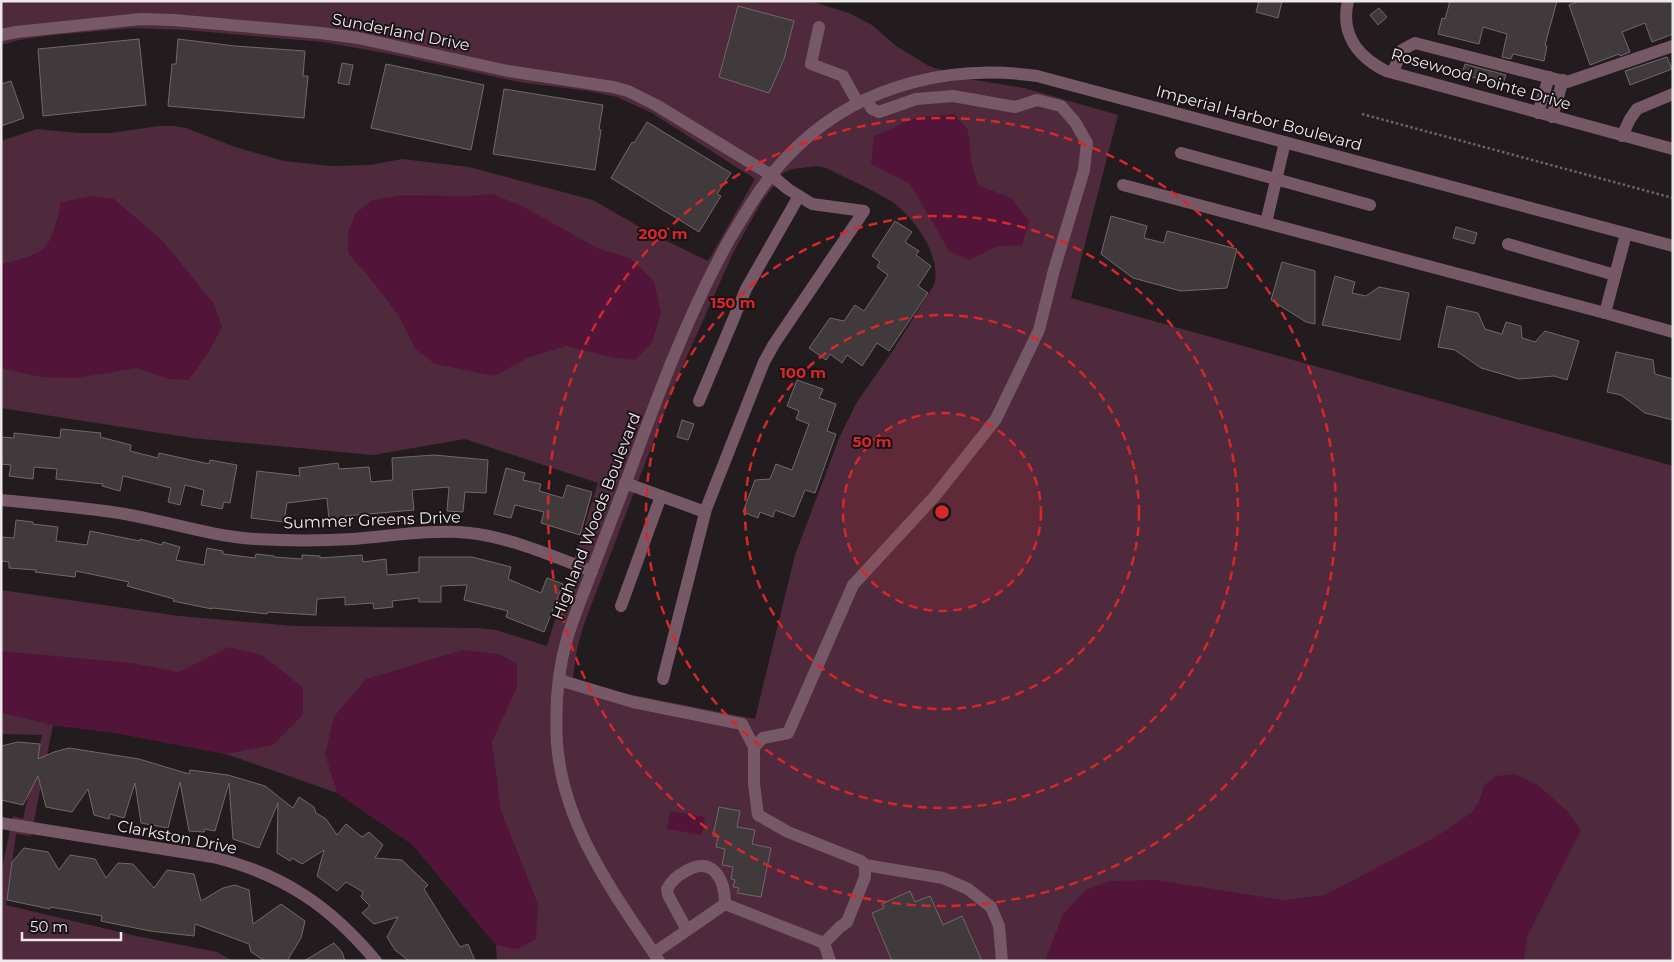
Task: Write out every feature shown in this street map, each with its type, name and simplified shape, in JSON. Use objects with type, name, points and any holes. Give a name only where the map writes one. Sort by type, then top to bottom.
[{"type":"street","name":"Rosewood Pointe Drive","points":[[1348,1],[1346,20],[1351,38],[1359,53],[1371,63],[1392,72],[1673,149]]},
{"type":"street","name":"Sunderland Drive","points":[[1,35],[141,19],[173,20],[358,38],[508,71],[613,87],[628,91],[656,105],[771,175],[788,189],[812,204],[864,211],[774,344],[764,362],[705,512]]},
{"type":"street","points":[[754,748],[763,738],[788,733],[854,585],[935,496],[996,419],[1039,330],[1054,270],[1084,170],[1087,143],[1075,122],[1061,106],[1036,100],[1015,107],[953,96],[916,99],[879,112],[872,109],[862,101],[843,76],[811,64],[819,27]]},
{"type":"street","points":[[1392,72],[1402,50],[1415,43],[1566,82],[1673,46]]},
{"type":"street","name":"Imperial Harbor Boulevard","points":[[838,115],[862,101],[910,82],[940,76],[988,72],[1037,76],[1673,246]]},
{"type":"street","points":[[1538,113],[1549,77]]},
{"type":"street","points":[[1552,117],[1563,80]]},
{"type":"street","points":[[1622,136],[1630,119],[1637,110],[1673,94]]},
{"type":"street","name":"Highland Woods Boulevard","points":[[656,957],[597,866],[574,817],[563,783],[558,754],[556,724],[559,680],[567,638],[677,348],[718,261],[749,205],[771,175],[800,143],[838,115]]},
{"type":"street","points":[[1266,223],[1285,142]]},
{"type":"street","points":[[1181,152],[1370,205]]},
{"type":"street","points":[[1123,185],[1673,332]]},
{"type":"street","points":[[699,401],[746,289],[799,196]]},
{"type":"street","points":[[1604,313],[1626,234]]},
{"type":"street","points":[[1508,244],[1615,275]]},
{"type":"street","points":[[625,483],[705,512],[663,679]]},
{"type":"street","points":[[621,606],[661,496]]},
{"type":"street","name":"Summer Greens Drive","points":[[1,500],[125,514],[199,531],[252,539],[316,541],[430,532],[469,533],[525,545],[592,571]]},
{"type":"street","points":[[559,680],[633,702],[742,724],[754,748],[754,784],[758,815],[788,832],[861,861],[865,865],[943,878],[968,889],[991,907],[999,926],[1002,961]]},
{"type":"street","name":"Clarkston Drive","points":[[1,823],[213,857],[246,867],[281,882],[317,903],[334,916],[376,961]]},
{"type":"street","points":[[824,944],[847,922],[865,877],[865,865]]},
{"type":"street","points":[[687,930],[668,895],[667,889],[674,878],[692,867],[708,866],[714,870],[724,889],[725,904]]},
{"type":"street","points":[[656,957],[687,930],[725,904]]},
{"type":"street","points":[[725,904],[824,944],[830,961]]},
{"type":"path","points":[[1362,114],[1673,198]]},
{"type":"shaded area","points":[[1,1],[810,1],[849,13],[872,25],[896,46],[929,66],[969,79],[1024,88],[1118,115],[1071,298],[1673,466],[1673,961],[497,961],[496,945],[413,845],[337,793],[226,754],[116,733],[53,725],[31,836],[16,834],[6,905],[136,936],[217,952],[233,961],[1,961],[1,873],[13,816],[23,819],[42,735],[1,734],[1,590],[179,616],[293,626],[477,628],[496,630],[547,646],[598,483],[465,439],[373,455],[192,438],[1,408],[1,141],[37,129],[78,133],[111,133],[159,126],[173,126],[186,128],[235,147],[284,161],[330,166],[370,165],[402,159],[469,167],[593,200],[650,233],[708,261],[755,179],[652,113],[617,97],[588,91],[519,82],[395,55],[323,42],[186,30],[134,28],[53,35],[19,40],[1,45]],"holes":[[[817,166],[826,168],[889,200],[909,217],[930,250],[934,262],[934,285],[892,352],[857,402],[840,436],[795,555],[755,719],[572,683],[577,649],[584,624],[679,374],[734,251],[761,203],[783,173],[792,169]]]},
{"type":"shaded area","points":[[954,114],[968,130],[971,161],[978,185],[1011,198],[1029,221],[1022,245],[999,246],[969,260],[949,251],[910,184],[871,164],[874,136],[918,117]]},
{"type":"shaded area","points":[[492,194],[520,205],[599,249],[630,258],[654,281],[661,313],[652,343],[635,360],[614,358],[567,346],[530,357],[494,376],[435,364],[415,349],[399,316],[348,253],[348,232],[356,213],[373,200],[404,195],[465,196]]},
{"type":"shaded area","points":[[92,196],[114,199],[163,241],[214,304],[222,327],[210,350],[189,380],[168,379],[137,368],[77,378],[40,377],[1,368],[1,264],[30,256],[48,244],[53,233],[61,202]]},
{"type":"shaded area","points":[[229,647],[262,655],[303,688],[303,715],[273,745],[226,754],[116,733],[53,725],[1,714],[1,651],[132,663],[179,672]]},
{"type":"shaded area","points":[[463,650],[499,654],[517,664],[517,687],[492,742],[501,811],[538,904],[536,939],[518,949],[496,945],[413,845],[337,793],[325,754],[334,717],[366,679]]},
{"type":"shaded area","points":[[1516,774],[1539,786],[1568,812],[1581,830],[1527,937],[1524,961],[1045,961],[1063,914],[1086,890],[1110,881],[1156,880],[1283,900],[1325,895],[1437,836],[1471,813],[1479,801],[1484,785],[1497,776]]},
{"type":"shaded area","points":[[670,811],[705,817],[702,835],[667,829]]},
{"type":"building","points":[[1259,1],[1282,1],[1278,18],[1256,12]]},
{"type":"building","points":[[1450,1],[1557,1],[1545,45],[1547,46],[1544,61],[1513,54],[1511,59],[1502,57],[1507,34],[1483,27],[1479,44],[1438,34],[1442,18],[1445,19]]},
{"type":"building","points":[[1580,1],[1673,1],[1673,34],[1652,42],[1645,23],[1622,32],[1630,52],[1590,65],[1569,5]]},
{"type":"building","points":[[738,6],[794,21],[784,59],[769,93],[719,77]]},
{"type":"building","points":[[1379,8],[1387,17],[1378,25],[1370,15]]},
{"type":"building","points":[[139,39],[146,105],[43,116],[38,49]]},
{"type":"building","points":[[178,39],[235,46],[305,51],[303,76],[308,76],[304,118],[168,106],[172,64],[176,64]]},
{"type":"building","points":[[1667,57],[1672,69],[1630,85],[1625,71]]},
{"type":"building","points":[[342,63],[353,65],[349,85],[338,83]]},
{"type":"building","points":[[386,64],[484,85],[471,150],[371,128]]},
{"type":"building","points":[[1465,64],[1506,75],[1502,86],[1462,74]]},
{"type":"building","points":[[11,81],[24,118],[1,126],[1,84]]},
{"type":"building","points":[[504,89],[603,105],[595,170],[493,154]]},
{"type":"building","points":[[647,122],[731,173],[717,194],[721,196],[699,232],[611,178],[632,142],[634,143]]},
{"type":"building","points":[[1111,216],[1147,226],[1144,238],[1164,243],[1167,231],[1237,249],[1227,288],[1181,291],[1133,278],[1101,254]]},
{"type":"building","points":[[895,221],[912,232],[905,242],[919,251],[916,255],[931,266],[918,286],[928,293],[889,351],[877,343],[862,366],[847,355],[842,363],[830,354],[826,360],[809,348],[830,318],[844,321],[855,305],[864,311],[888,275],[877,267],[880,262],[872,256]]},
{"type":"building","points":[[1456,227],[1477,233],[1474,244],[1453,238]]},
{"type":"building","points":[[1282,262],[1315,271],[1315,324],[1306,322],[1271,300]]},
{"type":"building","points":[[1335,276],[1355,282],[1352,293],[1366,296],[1379,287],[1409,293],[1400,340],[1322,325]]},
{"type":"building","points":[[1447,306],[1478,313],[1485,329],[1502,334],[1506,322],[1521,326],[1522,338],[1535,342],[1545,331],[1579,341],[1567,380],[1554,376],[1519,379],[1481,368],[1455,350],[1438,347]]},
{"type":"building","points":[[1616,352],[1653,360],[1655,374],[1673,379],[1673,420],[1645,413],[1621,395],[1607,392]]},
{"type":"building","points":[[797,380],[823,389],[819,398],[836,404],[827,431],[836,434],[815,493],[805,490],[794,517],[775,510],[773,517],[760,512],[758,518],[743,512],[755,480],[770,479],[776,464],[792,470],[809,424],[796,419],[799,411],[787,406]]},
{"type":"building","points":[[682,420],[694,424],[688,440],[677,437]]},
{"type":"building","points":[[61,429],[101,433],[100,437],[131,445],[130,451],[158,458],[159,453],[209,464],[210,460],[237,465],[230,503],[224,502],[222,509],[201,505],[204,490],[185,485],[180,505],[168,502],[171,488],[123,476],[120,491],[102,486],[103,484],[56,479],[57,469],[34,467],[33,479],[9,476],[11,465],[1,464],[1,437],[14,438],[14,433],[60,438]]},
{"type":"building","points":[[434,455],[488,460],[486,493],[465,492],[463,512],[447,511],[449,487],[412,490],[414,510],[345,516],[345,518],[329,520],[327,498],[287,503],[284,522],[251,518],[257,471],[300,476],[299,468],[338,463],[339,469],[369,467],[371,482],[393,480],[392,458]]},
{"type":"building","points":[[506,468],[525,473],[523,480],[541,484],[539,491],[563,498],[567,485],[592,492],[580,535],[541,523],[544,512],[515,505],[511,518],[494,514]]},
{"type":"building","points":[[16,520],[58,527],[56,541],[87,545],[90,531],[140,541],[140,539],[162,545],[163,542],[180,547],[176,560],[204,565],[207,548],[223,551],[223,554],[255,558],[256,554],[302,559],[302,555],[320,556],[320,558],[362,555],[363,562],[386,559],[387,575],[419,572],[419,557],[472,557],[511,567],[508,579],[541,593],[547,578],[563,584],[544,632],[506,617],[508,611],[464,600],[467,585],[441,586],[441,602],[419,602],[419,598],[392,601],[393,607],[374,609],[373,603],[345,605],[345,597],[317,599],[316,615],[267,612],[267,614],[212,609],[173,601],[174,599],[127,586],[129,582],[76,571],[75,577],[35,572],[36,570],[9,568],[9,562],[1,561],[1,537],[14,538]]},
{"type":"building","points":[[18,742],[40,744],[38,759],[69,748],[139,759],[189,774],[190,770],[228,775],[265,786],[293,808],[299,797],[314,807],[316,813],[326,819],[337,835],[346,824],[362,837],[369,832],[383,845],[375,858],[402,860],[428,885],[424,889],[460,947],[468,944],[475,961],[409,961],[395,950],[387,937],[398,917],[374,924],[362,913],[370,906],[361,897],[363,892],[346,882],[337,891],[317,876],[324,850],[302,864],[292,858],[290,861],[277,853],[278,803],[259,848],[233,839],[229,783],[215,831],[205,829],[204,832],[189,831],[180,782],[168,828],[141,823],[135,783],[124,818],[110,814],[109,819],[94,815],[88,789],[72,812],[46,807],[38,776],[23,805],[1,800],[1,746]]},
{"type":"building","points":[[719,807],[740,811],[737,827],[755,830],[752,844],[771,848],[761,897],[737,893],[739,888],[733,887],[735,880],[731,879],[733,867],[722,865],[725,849],[716,847],[718,837],[713,836]]},
{"type":"building","points":[[24,848],[48,852],[59,870],[70,855],[95,859],[106,878],[118,863],[133,864],[154,888],[167,870],[194,874],[201,901],[223,888],[235,885],[249,890],[253,924],[281,904],[305,921],[301,938],[287,961],[265,961],[251,952],[249,944],[195,924],[194,936],[150,931],[101,921],[102,916],[51,907],[50,909],[7,900],[12,862]]},
{"type":"building","points":[[910,891],[915,902],[930,896],[943,925],[962,916],[982,961],[892,961],[872,913],[884,908],[882,904]]},
{"type":"building","points":[[334,943],[342,952],[345,961],[304,961]]}]
